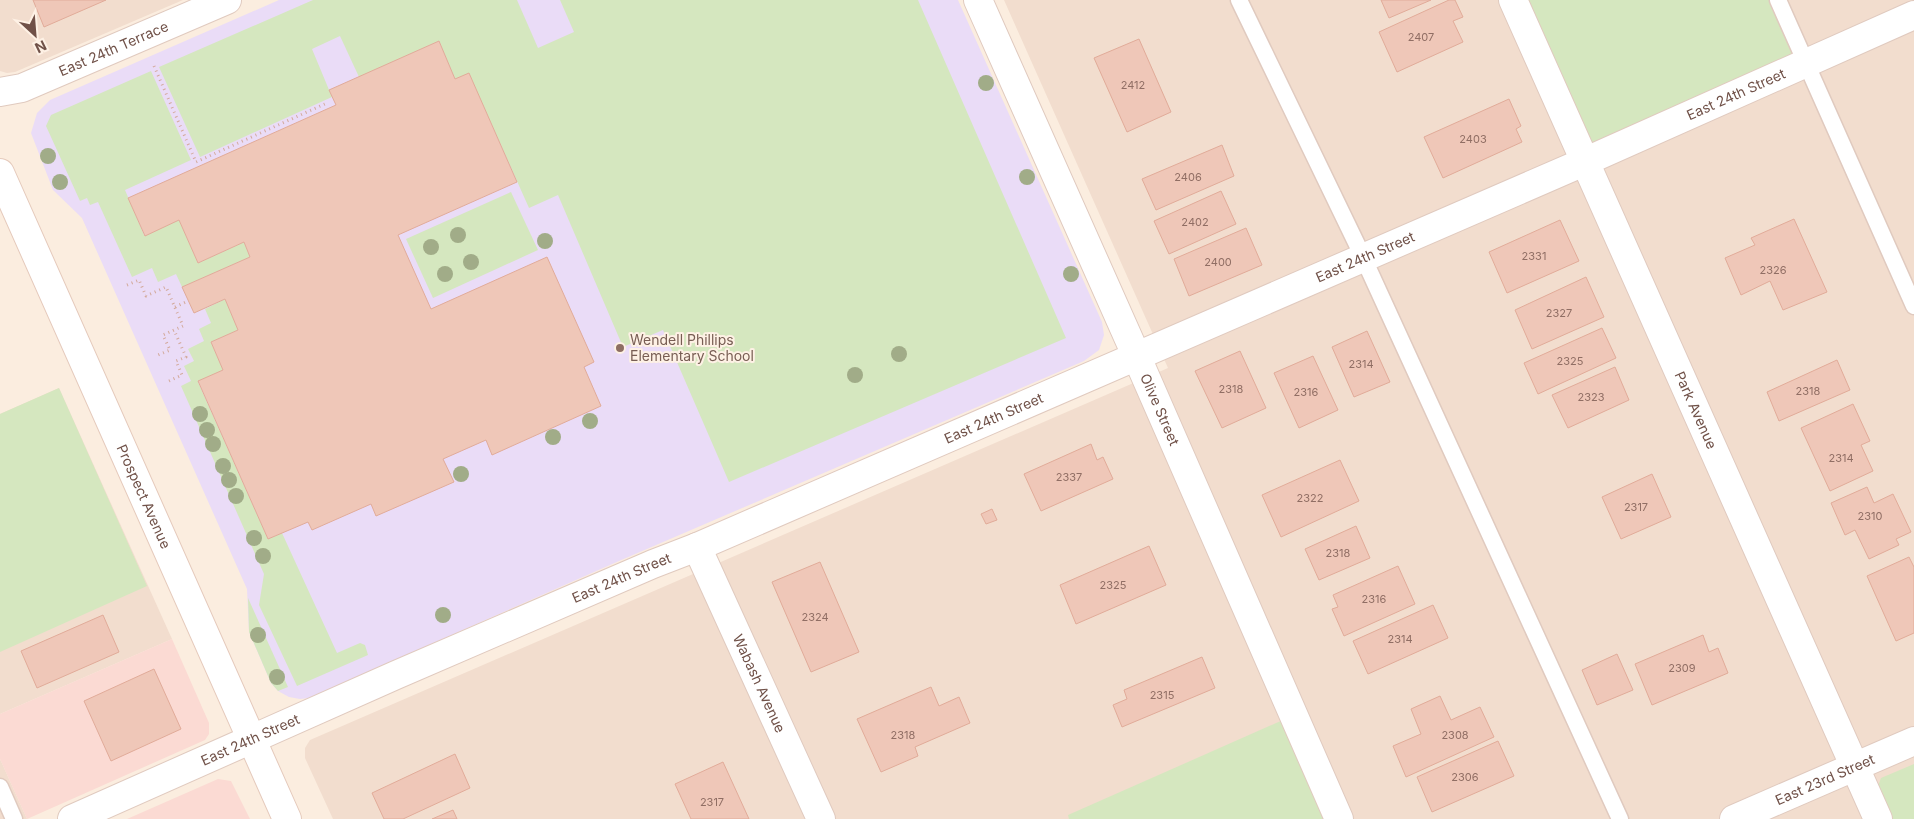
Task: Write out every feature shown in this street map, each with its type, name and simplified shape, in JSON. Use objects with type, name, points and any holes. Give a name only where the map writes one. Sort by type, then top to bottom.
[{"type":"street","name":"East 24th Terrace","points":[[0,92],[22,88],[195,6],[227,0]]},
{"type":"street","name":"Olive Street","points":[[978,0],[1339,819]]},
{"type":"street","name":"Park Avenue","points":[[1513,0],[1878,819]]},
{"type":"street","name":"East 24th Street","points":[[72,819],[552,608],[697,547],[1584,162],[1914,14]]},
{"type":"street","name":"Prospect Avenue","points":[[0,173],[287,819]]},
{"type":"street","name":"Wabash Avenue","points":[[697,547],[821,819]]},
{"type":"street","name":"East 23rd Street","points":[[1734,819],[1914,741]]},
{"type":"lane","points":[[1239,0],[1363,257],[1620,819]]},
{"type":"lane","points":[[1778,0],[1914,306]]},
{"type":"lane","points":[[0,787],[14,819]]},
{"type":"path","points":[[154,66],[196,162],[327,103]]},
{"type":"path","points":[[127,286],[139,280],[146,296],[166,287],[175,307],[183,326],[163,335],[170,350],[158,355]]},
{"type":"path","points":[[175,307],[188,301]]},
{"type":"path","points":[[169,381],[182,375],[176,361],[186,357],[174,330]]},
{"type":"shaded area","points":[[0,0],[183,0],[15,72],[7,73],[0,71]]},
{"type":"shaded area","name":"Wendell Phillips Elementary School","points":[[279,0],[958,0],[1102,322],[1104,335],[1099,350],[1084,361],[619,561],[309,698],[289,697],[278,691],[271,683],[249,632],[247,589],[82,218],[53,190],[31,133],[37,113],[50,100]]},
{"type":"shaded area","points":[[1004,0],[1914,0],[1914,819],[333,819],[305,758],[305,748],[310,740],[1168,368]]},
{"type":"shaded area","points":[[59,388],[172,639],[0,714],[0,414]]},
{"type":"shaded area","points":[[172,639],[209,723],[209,734],[205,740],[27,819],[0,759],[0,714]]},
{"type":"shaded area","points":[[0,759],[27,819],[0,819]]},
{"type":"shaded area","points":[[218,779],[231,781],[250,819],[127,819]]},
{"type":"green space","points":[[313,0],[517,0],[538,48],[574,32],[560,0],[918,0],[1066,338],[729,482],[663,330],[623,347],[558,195],[529,208],[469,74],[455,79],[439,41],[359,77],[340,36],[312,49],[332,97],[200,157],[159,67]]},
{"type":"green space","points":[[1524,0],[1770,0],[1795,55],[1587,145]]},
{"type":"green space","points":[[151,71],[191,160],[125,190],[144,235],[179,220],[198,263],[244,242],[250,257],[182,287],[176,274],[158,282],[152,268],[132,277],[98,202],[90,205],[87,198],[80,201],[46,126],[51,115]]},
{"type":"green space","points":[[511,192],[538,250],[433,298],[406,239]]},
{"type":"green space","points":[[225,299],[238,330],[211,342],[223,370],[198,382],[268,539],[282,533],[337,653],[360,643],[365,645],[368,655],[297,686],[259,605],[264,574],[181,386],[191,381],[184,366],[194,361],[188,349],[204,341],[199,329],[211,323],[205,309]]},
{"type":"green space","points":[[59,388],[147,586],[0,652],[0,414]]},
{"type":"green space","points":[[248,598],[288,687],[278,691],[271,683],[249,632]]},
{"type":"green space","points":[[1283,720],[1327,819],[1069,819],[1068,815]]},
{"type":"green space","points":[[1914,764],[1914,819],[1893,819],[1878,786],[1881,778]]},
{"type":"building","points":[[33,0],[106,0],[44,27]]},
{"type":"building","points":[[1381,0],[1431,0],[1389,18]]},
{"type":"building","points":[[1449,0],[1455,0],[1463,17],[1453,21],[1463,42],[1397,72],[1379,32]]},
{"type":"building","points":[[1139,39],[1171,112],[1127,132],[1094,58]]},
{"type":"building","points":[[439,41],[455,79],[469,73],[517,182],[398,235],[431,309],[547,257],[594,362],[584,367],[601,406],[492,455],[486,440],[443,459],[454,482],[376,516],[371,504],[312,530],[308,522],[268,539],[198,381],[223,370],[211,342],[238,330],[225,299],[194,313],[182,287],[250,257],[244,242],[198,263],[179,220],[145,236],[128,198],[336,105],[329,90]]},
{"type":"building","points":[[1509,99],[1521,126],[1516,129],[1522,142],[1443,178],[1424,137]]},
{"type":"building","points":[[1222,145],[1234,176],[1156,210],[1142,179]]},
{"type":"building","points":[[1221,191],[1236,224],[1169,254],[1154,221]]},
{"type":"building","points":[[1794,219],[1827,292],[1783,310],[1770,281],[1741,295],[1725,258],[1755,245],[1751,238]]},
{"type":"building","points":[[1560,220],[1579,261],[1507,293],[1489,252]]},
{"type":"building","points":[[1246,228],[1262,265],[1189,296],[1174,259]]},
{"type":"building","points":[[1586,277],[1604,317],[1532,349],[1515,310]]},
{"type":"building","points":[[1602,328],[1616,358],[1538,394],[1524,363]]},
{"type":"building","points":[[1367,331],[1390,382],[1354,397],[1332,347]]},
{"type":"building","points":[[1240,351],[1266,408],[1222,428],[1195,371]]},
{"type":"building","points":[[1313,356],[1338,410],[1299,428],[1274,373]]},
{"type":"building","points":[[1837,360],[1850,390],[1779,421],[1767,392]]},
{"type":"building","points":[[1615,367],[1629,400],[1568,428],[1552,395]]},
{"type":"building","points":[[1853,404],[1870,441],[1861,445],[1873,471],[1830,491],[1801,428]]},
{"type":"building","points":[[1091,444],[1097,460],[1103,457],[1113,479],[1041,511],[1024,474]]},
{"type":"building","points":[[1340,460],[1359,501],[1281,537],[1262,495]]},
{"type":"building","points":[[1652,474],[1671,517],[1621,539],[1602,497]]},
{"type":"building","points":[[1867,487],[1874,503],[1893,494],[1911,532],[1896,539],[1899,545],[1869,559],[1855,530],[1845,535],[1831,503]]},
{"type":"building","points":[[992,509],[997,520],[986,524],[981,514]]},
{"type":"building","points":[[1356,526],[1370,558],[1319,580],[1305,549]]},
{"type":"building","points":[[1149,546],[1166,585],[1076,624],[1060,585]]},
{"type":"building","points":[[1909,557],[1914,567],[1914,633],[1896,641],[1867,576]]},
{"type":"building","points":[[820,562],[859,652],[811,672],[772,582]]},
{"type":"building","points":[[1398,566],[1415,604],[1344,636],[1332,609],[1338,607],[1333,595]]},
{"type":"building","points":[[1433,605],[1448,638],[1368,674],[1353,641]]},
{"type":"building","points":[[103,615],[119,652],[37,688],[21,651]]},
{"type":"building","points":[[1703,635],[1709,652],[1718,648],[1728,673],[1652,705],[1635,664]]},
{"type":"building","points":[[1617,654],[1633,690],[1597,705],[1582,670]]},
{"type":"building","points":[[1202,657],[1215,688],[1122,727],[1113,705],[1127,699],[1124,690]]},
{"type":"building","points":[[154,669],[181,729],[111,761],[84,701]]},
{"type":"building","points":[[931,687],[939,706],[959,697],[970,723],[915,747],[918,756],[881,772],[857,719]]},
{"type":"building","points":[[1440,696],[1451,720],[1480,707],[1494,737],[1406,777],[1393,746],[1421,734],[1411,709]]},
{"type":"building","points":[[1498,741],[1514,776],[1432,812],[1417,777]]},
{"type":"building","points":[[455,754],[470,788],[403,819],[384,819],[372,793]]},
{"type":"building","points":[[723,762],[749,819],[691,819],[675,784]]},
{"type":"building","points":[[453,810],[457,819],[432,819]]},
{"type":"place","name":"Wendell Phillips Elementary School","points":[[620,348]]}]
